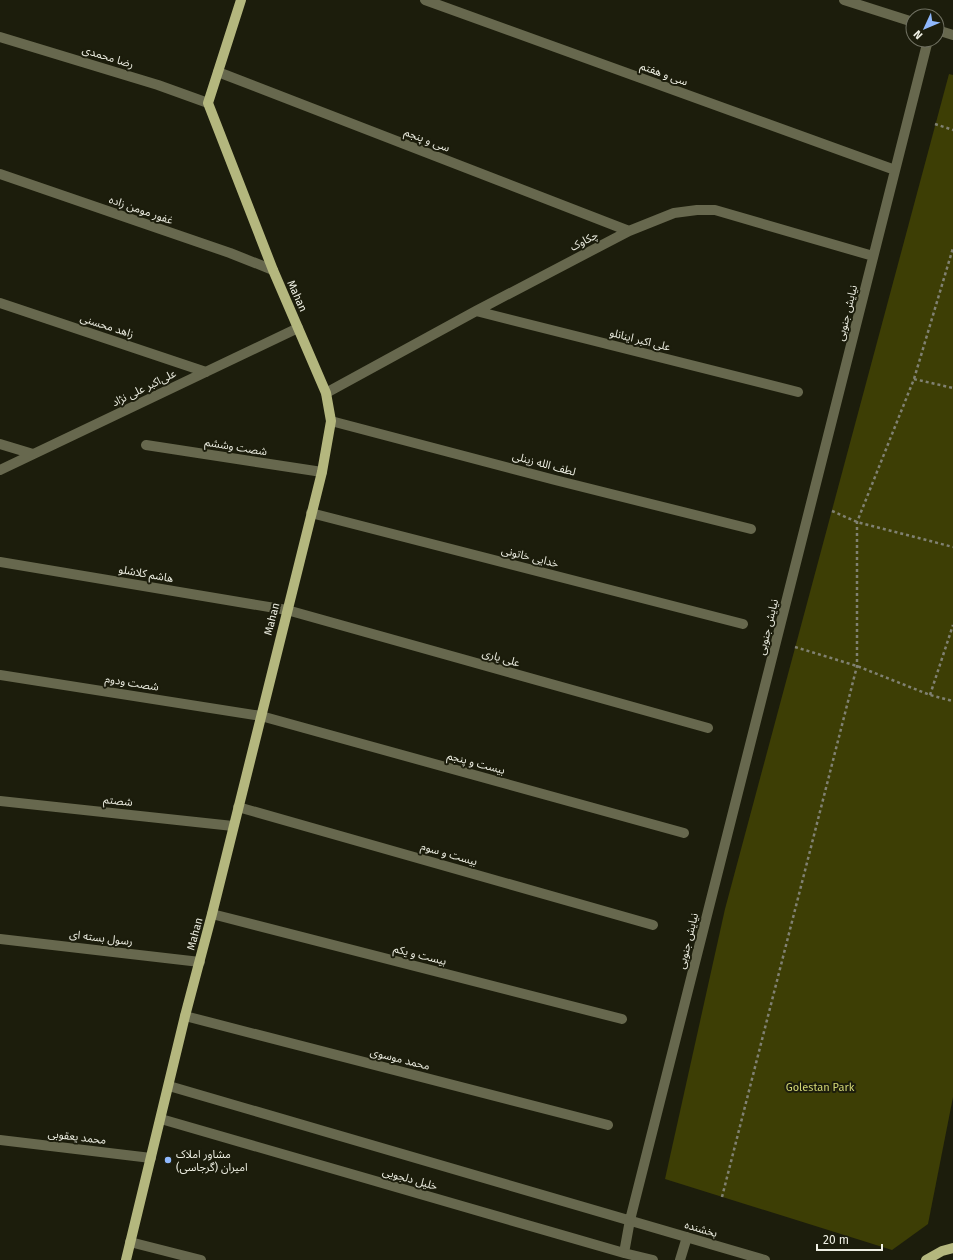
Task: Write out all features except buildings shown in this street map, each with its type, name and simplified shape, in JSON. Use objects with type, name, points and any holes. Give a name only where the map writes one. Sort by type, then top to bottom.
[{"type":"main road","points":[[208,103],[242,0]]},
{"type":"main road","name":"Mahan","points":[[126,1260],[185,1016],[200,962],[322,472],[331,421],[326,393],[273,270],[208,103]]},
{"type":"main road","points":[[926,1260],[942,1251],[953,1248]]},
{"type":"street","name":"سی و هفتم","points":[[425,0],[895,170]]},
{"type":"street","points":[[844,0],[905,19]]},
{"type":"street","name":"رضا محمدی","points":[[0,37],[158,85],[208,103]]},
{"type":"street","name":"نیایش جنوبی","points":[[624,1253],[630,1220],[926,48]]},
{"type":"street","name":"سی و پنجم","points":[[218,72],[629,231]]},
{"type":"street","name":"غفور مومن زاده","points":[[0,174],[230,253],[273,270]]},
{"type":"street","name":"چکاوک","points":[[326,393],[476,311],[629,231],[674,214],[697,210],[715,210],[873,256]]},
{"type":"street","name":"زاهد محسنی","points":[[0,303],[206,372]]},
{"type":"street","name":"علی اکبر اینانلو","points":[[476,311],[798,392]]},
{"type":"street","name":"علی‌اکبر علی نژاد","points":[[0,470],[298,328]]},
{"type":"street","name":"لطف الله زینلی","points":[[331,421],[555,480],[751,529]]},
{"type":"street","points":[[0,444],[33,454]]},
{"type":"street","name":"شصت وششم","points":[[146,445],[322,472]]},
{"type":"street","name":"خدایی خاتونی","points":[[311,514],[743,624]]},
{"type":"street","name":"هاشم کلاشلو","points":[[0,562],[287,610]]},
{"type":"street","name":"علی یاری","points":[[287,610],[708,728]]},
{"type":"street","name":"شصت ودوم","points":[[0,674],[261,716]]},
{"type":"street","name":"بیست و پنجم","points":[[261,716],[684,833]]},
{"type":"street","name":"شصتم","points":[[0,801],[234,826]]},
{"type":"street","name":"بیست و سوم","points":[[238,807],[654,925]]},
{"type":"street","name":"بیست و یکم","points":[[212,914],[622,1019]]},
{"type":"street","name":"رسول بسته ای","points":[[0,939],[200,962]]},
{"type":"street","name":"محمد موسوی","points":[[185,1016],[608,1125]]},
{"type":"street","name":"خلیل دلجویی","points":[[169,1086],[630,1220]]},
{"type":"street","name":"خلیل دلجویی","points":[[161,1119],[624,1253],[653,1260]]},
{"type":"street","name":"محمد یعقوبی","points":[[0,1140],[151,1158]]},
{"type":"street","name":"بخشنده","points":[[630,1220],[765,1260]]},
{"type":"street","points":[[680,1260],[687,1237]]},
{"type":"street","points":[[130,1242],[201,1260]]},
{"type":"path","points":[[935,124],[953,130]]},
{"type":"path","points":[[722,1197],[857,666],[857,522],[914,379],[953,248]]},
{"type":"path","points":[[914,379],[953,388]]},
{"type":"path","points":[[832,511],[857,522],[953,547]]},
{"type":"path","points":[[930,695],[953,625]]},
{"type":"path","points":[[795,648],[857,666],[930,695],[953,701]]},
{"type":"green space","name":"Golestan Park","points":[[949,74],[953,75],[953,1097],[928,1224],[892,1250],[665,1179],[725,909]]},
{"type":"place","name":"مشاور املاک امیران (گرجاسی)","points":[[168,1160]]}]
